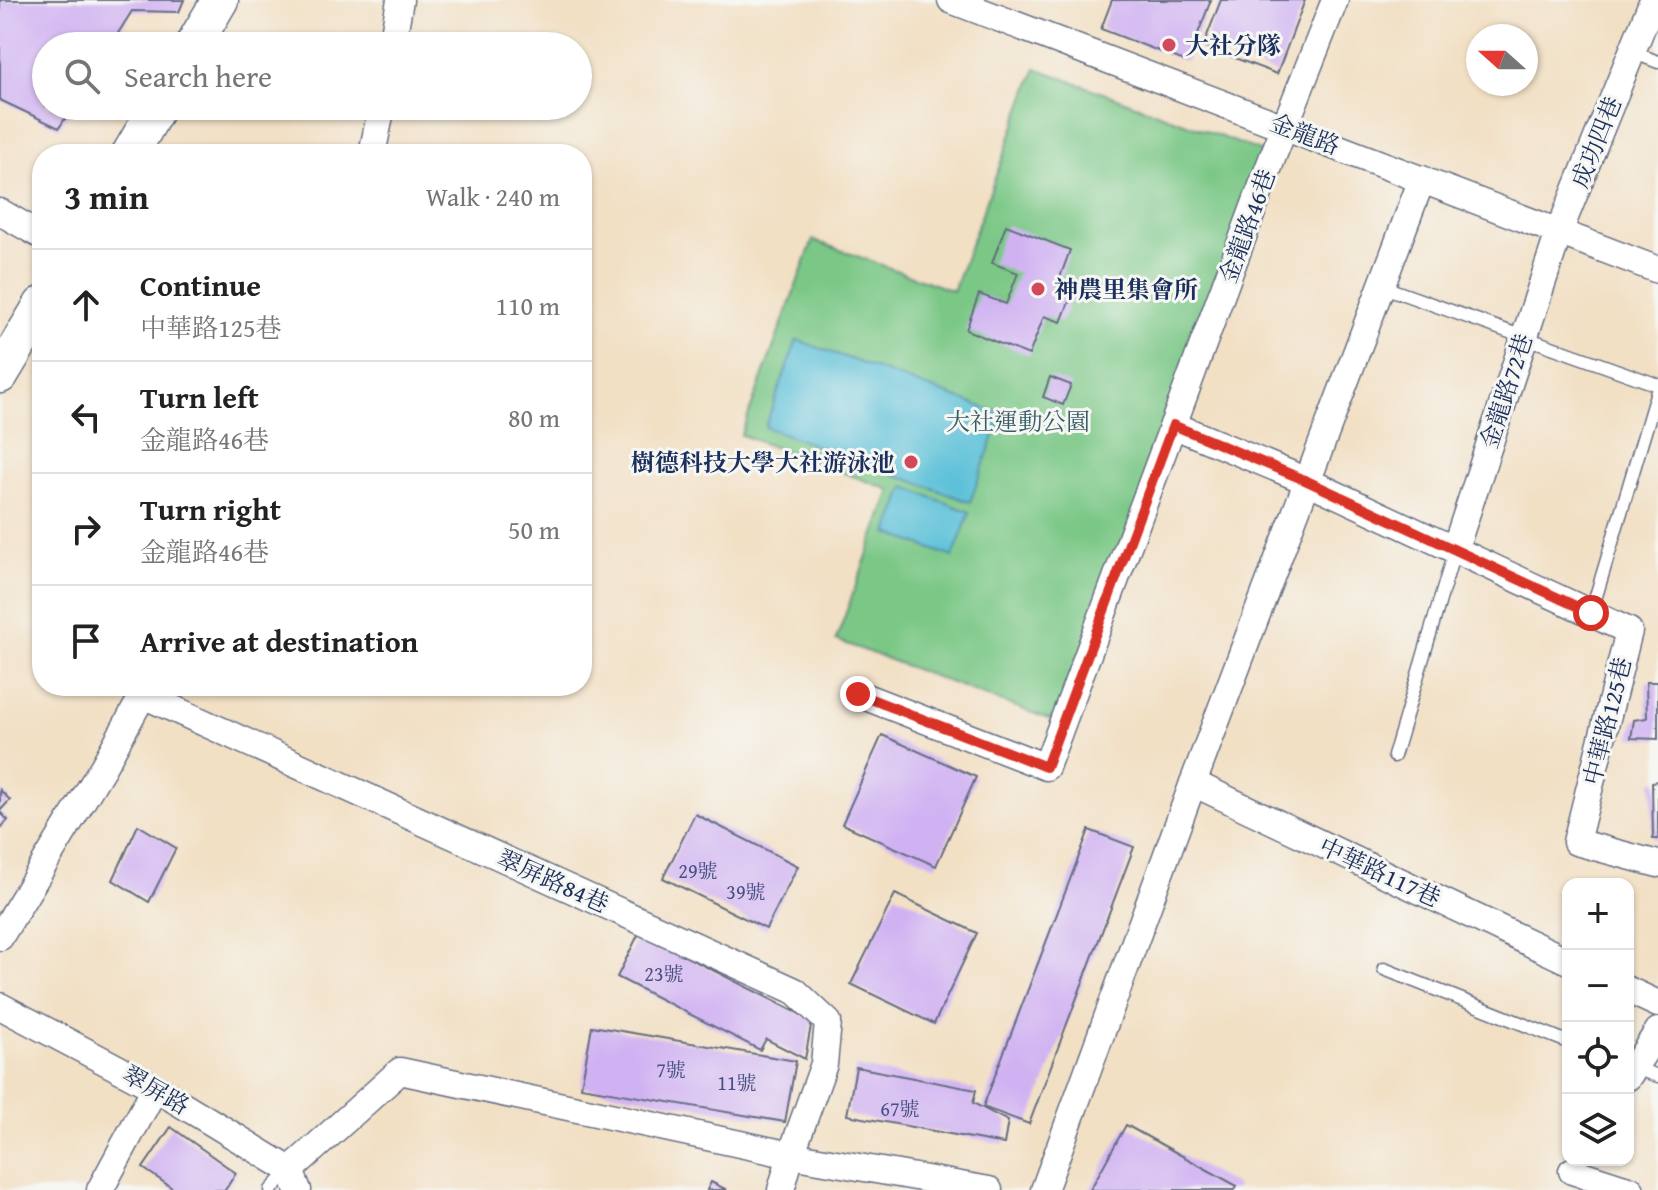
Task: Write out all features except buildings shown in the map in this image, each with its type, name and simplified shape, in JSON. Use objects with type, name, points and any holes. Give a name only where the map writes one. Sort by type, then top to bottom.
[{"type":"main road","points":[[201,32],[220,0]]},
{"type":"main road","points":[[136,144],[150,120]]},
{"type":"main road","points":[[0,375],[32,322]]},
{"type":"street","points":[[394,32],[400,0]]},
{"type":"street","name":"金龍路","points":[[951,0],[1658,270]]},
{"type":"street","name":"金龍路46巷","points":[[858,694],[1046,767],[1284,126],[1335,0]]},
{"type":"street","name":"成功四巷","points":[[1559,232],[1653,0]]},
{"type":"street","points":[[374,144],[379,120]]},
{"type":"street","points":[[1044,1190],[1193,783],[1422,179]]},
{"type":"street","points":[[0,212],[32,230]]},
{"type":"street","name":"金龍路72巷","points":[[1455,549],[1559,232]]},
{"type":"street","name":"中華路125巷","points":[[1173,425],[1307,481],[1629,631],[1576,842],[1658,864]]},
{"type":"street","points":[[0,937],[143,696]]},
{"type":"street","name":"翠屏路84巷","points":[[159,696],[795,991],[828,1022],[824,1064],[791,1155]]},
{"type":"street","name":"中華路117巷","points":[[1193,783],[1562,958]]},
{"type":"street","points":[[1634,993],[1658,1004]]},
{"type":"street","name":"翠屏路","points":[[0,1006],[155,1088],[294,1180]]},
{"type":"street","points":[[1637,1072],[1658,1031]]},
{"type":"street","points":[[294,1180],[400,1071],[910,1183],[989,1190]]},
{"type":"street","points":[[100,1190],[155,1088]]},
{"type":"street","points":[[781,1190],[791,1155]]},
{"type":"street","points":[[1571,1174],[1631,1190]]},
{"type":"lane","points":[[1632,52],[1658,62]]},
{"type":"lane","points":[[1381,286],[1658,386],[1591,613]]},
{"type":"lane","points":[[1394,756],[1455,549]]},
{"type":"lane","points":[[1384,969],[1562,1040]]},
{"type":"lane","points":[[271,1190],[294,1180]]},
{"type":"green space","name":"大社運動公園","points":[[1036,68],[1273,156],[1062,724],[836,640],[891,490],[741,435],[813,240],[953,291]]},
{"type":"water","points":[[797,340],[1002,414],[970,502],[765,427]]},
{"type":"water","points":[[905,487],[970,512],[953,557],[888,533]]},
{"type":"place","name":"大社分隊","points":[[1169,45]]},
{"type":"place","name":"神農里集會所","points":[[1038,289]]},
{"type":"place","name":"樹德科技大學大社游泳池","points":[[911,462]]},
{"type":"route","points":[[858,694],[1046,767],[1173,425],[1307,481],[1591,613]]}]
